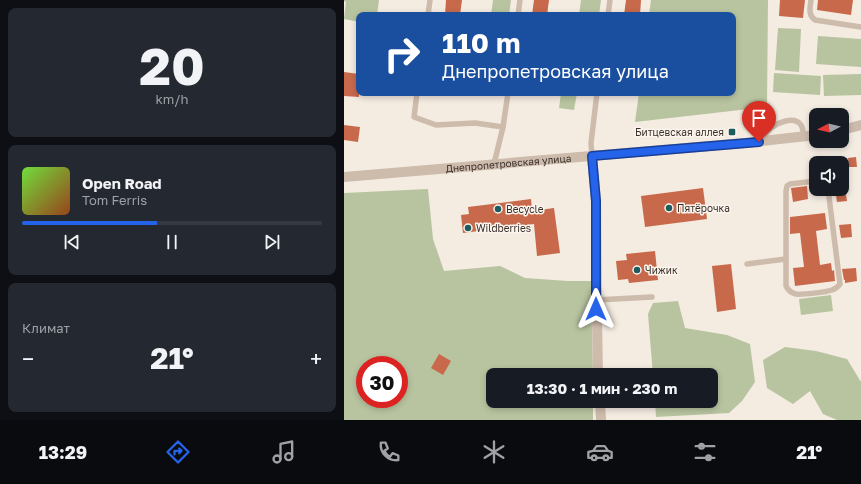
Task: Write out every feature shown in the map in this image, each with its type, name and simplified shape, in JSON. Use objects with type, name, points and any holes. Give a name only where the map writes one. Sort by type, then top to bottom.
[{"type":"street","points":[[849,128],[861,125]]},
{"type":"street","name":"Днепропетровская улица","points":[[344,177],[759,142],[809,136]]},
{"type":"street","points":[[592,156],[596,201],[598,368]]},
{"type":"street","points":[[600,408],[601,420]]},
{"type":"lane","points":[[428,12],[430,0]]},
{"type":"lane","points":[[518,12],[520,0]]},
{"type":"lane","points":[[608,12],[610,0]]},
{"type":"lane","points":[[811,0],[810,14],[815,20],[861,27]]},
{"type":"lane","points":[[417,96],[414,116],[436,125],[475,123],[503,127]]},
{"type":"lane","points":[[494,164],[503,127],[508,96]]},
{"type":"lane","points":[[592,156],[591,143],[597,96]]},
{"type":"lane","points":[[759,142],[771,128],[783,122],[793,120],[799,122],[802,126],[804,137]]},
{"type":"lane","points":[[809,182],[790,184],[786,189],[786,286],[794,294],[829,290],[837,288],[840,284],[829,196]]},
{"type":"lane","points":[[747,264],[786,259]]},
{"type":"lane","points":[[596,300],[652,297]]},
{"type":"green space","points":[[379,0],[377,12],[356,12],[356,21],[344,19],[346,2],[344,1]]},
{"type":"green space","points":[[493,0],[511,0],[509,12],[491,12]]},
{"type":"green space","points":[[581,0],[601,0],[599,12],[579,12]]},
{"type":"green space","points":[[651,0],[768,0],[767,107],[635,122],[639,96],[736,96],[736,12],[649,12]]},
{"type":"green space","points":[[778,28],[801,29],[799,72],[775,70]]},
{"type":"green space","points":[[818,36],[861,39],[861,67],[816,64]]},
{"type":"green space","points":[[774,73],[821,76],[820,95],[773,92]]},
{"type":"green space","points":[[861,74],[861,95],[824,96],[823,75]]},
{"type":"green space","points":[[561,96],[576,96],[574,110],[559,108]]},
{"type":"green space","points":[[428,189],[433,239],[444,271],[500,266],[525,278],[591,281],[593,368],[486,368],[486,408],[593,408],[593,420],[344,420],[344,193]]},
{"type":"green space","points":[[831,295],[833,311],[801,315],[799,299]]},
{"type":"green space","points":[[678,301],[685,328],[727,335],[750,344],[755,382],[742,401],[729,413],[656,417],[655,408],[718,408],[718,368],[652,368],[648,314],[653,303]]},
{"type":"green space","points":[[785,347],[816,351],[847,359],[861,382],[861,420],[837,420],[823,414],[810,391],[793,404],[767,388],[763,360]]},
{"type":"building","points":[[446,0],[462,0],[460,12],[445,12]]},
{"type":"building","points":[[534,0],[549,0],[547,12],[532,12]]},
{"type":"building","points":[[626,0],[641,0],[640,12],[624,12]]},
{"type":"building","points":[[780,0],[805,0],[803,18],[779,16]]},
{"type":"building","points":[[818,0],[853,0],[851,15],[817,10]]},
{"type":"building","points":[[344,72],[356,74],[356,96],[359,97],[344,96]]},
{"type":"building","points":[[344,125],[360,127],[358,142],[344,140]]},
{"type":"building","points":[[856,157],[857,167],[849,167],[849,158]]},
{"type":"building","points":[[807,186],[808,199],[793,202],[791,188]]},
{"type":"building","points":[[703,188],[707,219],[645,227],[641,196]]},
{"type":"building","points":[[836,196],[846,196],[847,201],[837,202]]},
{"type":"building","points":[[531,199],[532,211],[554,208],[560,253],[537,256],[534,224],[463,233],[461,215],[469,214],[468,207]]},
{"type":"building","points":[[825,213],[827,229],[816,231],[820,265],[831,263],[832,271],[834,270],[835,281],[795,286],[793,268],[804,267],[800,233],[790,234],[790,217]]},
{"type":"building","points":[[851,224],[852,237],[841,238],[839,225]]},
{"type":"building","name":"Чижик","points":[[655,251],[658,280],[629,283],[628,279],[618,280],[616,261],[627,260],[626,254]]},
{"type":"building","points":[[731,264],[736,309],[717,312],[712,266]]},
{"type":"building","points":[[856,268],[857,281],[845,283],[842,269]]},
{"type":"building","points":[[439,354],[451,361],[443,375],[431,368]]},
{"type":"place","name":"Битцевская аллея","points":[[732,132]]},
{"type":"place","name":"Пятёрочка","points":[[669,208]]},
{"type":"place","name":"Becycle","points":[[498,209]]},
{"type":"place","name":"Wildberries","points":[[468,228]]},
{"type":"place","name":"Чижик","points":[[637,270]]},
{"type":"route","points":[[596,309],[596,201],[592,156],[759,142]]}]
